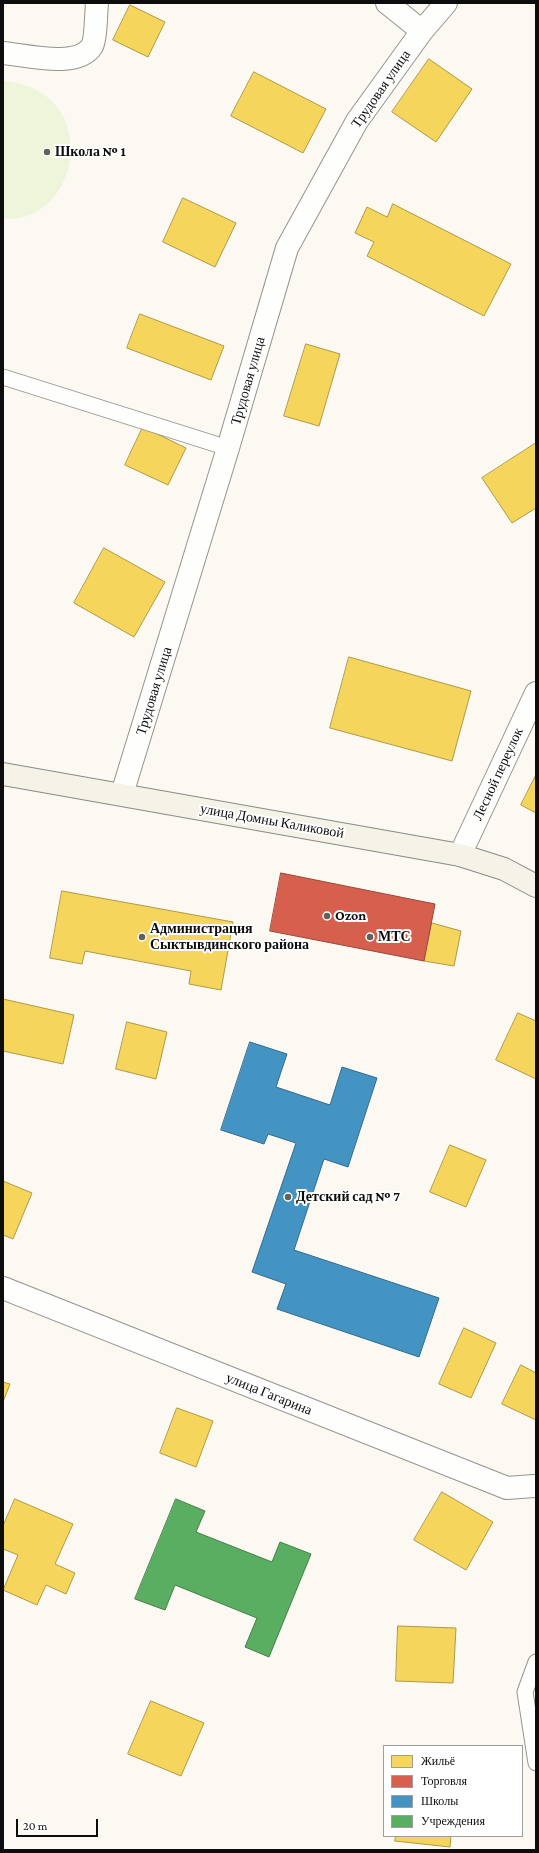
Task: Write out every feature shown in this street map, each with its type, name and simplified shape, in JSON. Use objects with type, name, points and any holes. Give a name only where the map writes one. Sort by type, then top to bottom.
[{"type":"main road","name":"улица Домны Каликовой","points":[[3,774],[460,855],[504,869],[536,886]]},
{"type":"street","points":[[3,53],[68,60],[85,54],[93,45],[97,3]]},
{"type":"street","points":[[387,3],[422,31]]},
{"type":"street","name":"Трудовая улица","points":[[122,794],[228,448],[287,248],[357,121],[422,31],[446,3]]},
{"type":"street","name":"Лесной переулок","points":[[460,855],[536,693]]},
{"type":"street","name":"улица Гагарина","points":[[3,1288],[507,1488],[535,1486]]},
{"type":"lane","points":[[3,377],[228,448]]},
{"type":"lane","points":[[536,1662],[525,1692],[536,1763]]},
{"type":"green space","points":[[3,81],[35,89],[56,106],[68,129],[70,154],[65,179],[51,200],[30,215],[3,219]]},
{"type":"building: Жильё","points":[[130,5],[165,22],[148,57],[113,40]]},
{"type":"building: Жильё","points":[[429,59],[472,89],[436,142],[392,112]]},
{"type":"building: Жильё","points":[[254,72],[326,109],[303,153],[231,116]]},
{"type":"building: Жильё","points":[[183,198],[236,223],[215,267],[163,242]]},
{"type":"building: Жильё","points":[[393,204],[511,264],[484,316],[367,256],[374,242],[355,233],[367,207],[387,217]]},
{"type":"building: Жильё","points":[[140,314],[224,346],[211,380],[127,348]]},
{"type":"building: Жильё","points":[[306,344],[340,354],[319,426],[284,416]]},
{"type":"building: Жильё","points":[[143,427],[186,448],[168,485],[125,465]]},
{"type":"building: Жильё","points":[[536,443],[536,508],[512,523],[482,478]]},
{"type":"building: Жильё","points":[[104,548],[165,582],[134,637],[74,603]]},
{"type":"building: Жильё","points":[[349,657],[471,691],[452,761],[330,728]]},
{"type":"building: Жильё","points":[[536,775],[536,813],[521,805]]},
{"type":"building: Жильё","name":"Администрация Сыктывдинского района","points":[[62,891],[233,922],[221,990],[189,984],[191,971],[85,951],[82,964],[50,958]]},
{"type":"building: Жильё","points":[[432,923],[461,931],[454,966],[424,961]]},
{"type":"building: Жильё","points":[[3,999],[74,1015],[63,1064],[3,1051]]},
{"type":"building: Жильё","points":[[518,1013],[536,1021],[536,1079],[496,1060]]},
{"type":"building: Жильё","points":[[127,1022],[167,1032],[156,1079],[116,1069]]},
{"type":"building: Жильё","points":[[450,1145],[486,1160],[466,1207],[430,1192]]},
{"type":"building: Жильё","points":[[3,1181],[32,1193],[13,1239],[3,1235]]},
{"type":"building: Жильё","points":[[464,1328],[496,1343],[471,1398],[439,1384]]},
{"type":"building: Жильё","points":[[521,1365],[536,1373],[536,1420],[502,1404]]},
{"type":"building: Жильё","points":[[3,1382],[10,1384],[3,1402]]},
{"type":"building: Жильё","points":[[177,1408],[213,1421],[196,1467],[160,1453]]},
{"type":"building: Жильё","points":[[442,1492],[493,1522],[466,1570],[414,1540]]},
{"type":"building: Жильё","points":[[15,1499],[73,1524],[55,1564],[75,1573],[66,1594],[46,1585],[37,1605],[3,1590],[18,1555],[3,1549],[3,1526]]},
{"type":"building: Жильё","points":[[398,1626],[456,1628],[453,1683],[396,1681]]},
{"type":"building: Жильё","points":[[151,1701],[204,1723],[181,1776],[128,1754]]},
{"type":"building: Жильё","points":[[396,1837],[451,1837],[450,1847],[395,1841]]},
{"type":"building: Торговля","points":[[281,873],[435,904],[424,961],[270,931]]},
{"type":"building: Школы","points":[[250,1042],[287,1054],[276,1087],[330,1105],[342,1067],[377,1078],[348,1167],[324,1159],[294,1250],[439,1298],[419,1357],[277,1309],[286,1284],[252,1272],[296,1143],[268,1134],[264,1144],[221,1130]]},
{"type":"building: Учреждения","points":[[176,1499],[205,1511],[196,1532],[272,1562],[280,1542],[311,1554],[269,1657],[245,1647],[257,1618],[175,1585],[165,1610],[135,1599]]},
{"type":"place","name":"Школа № 1","points":[[47,152]]},
{"type":"place","name":"Ozon","points":[[327,916]]},
{"type":"place","name":"Администрация Сыктывдинского района","points":[[142,937]]},
{"type":"place","name":"МТС","points":[[370,937]]},
{"type":"place","name":"Детский сад № 7","points":[[288,1197]]}]
